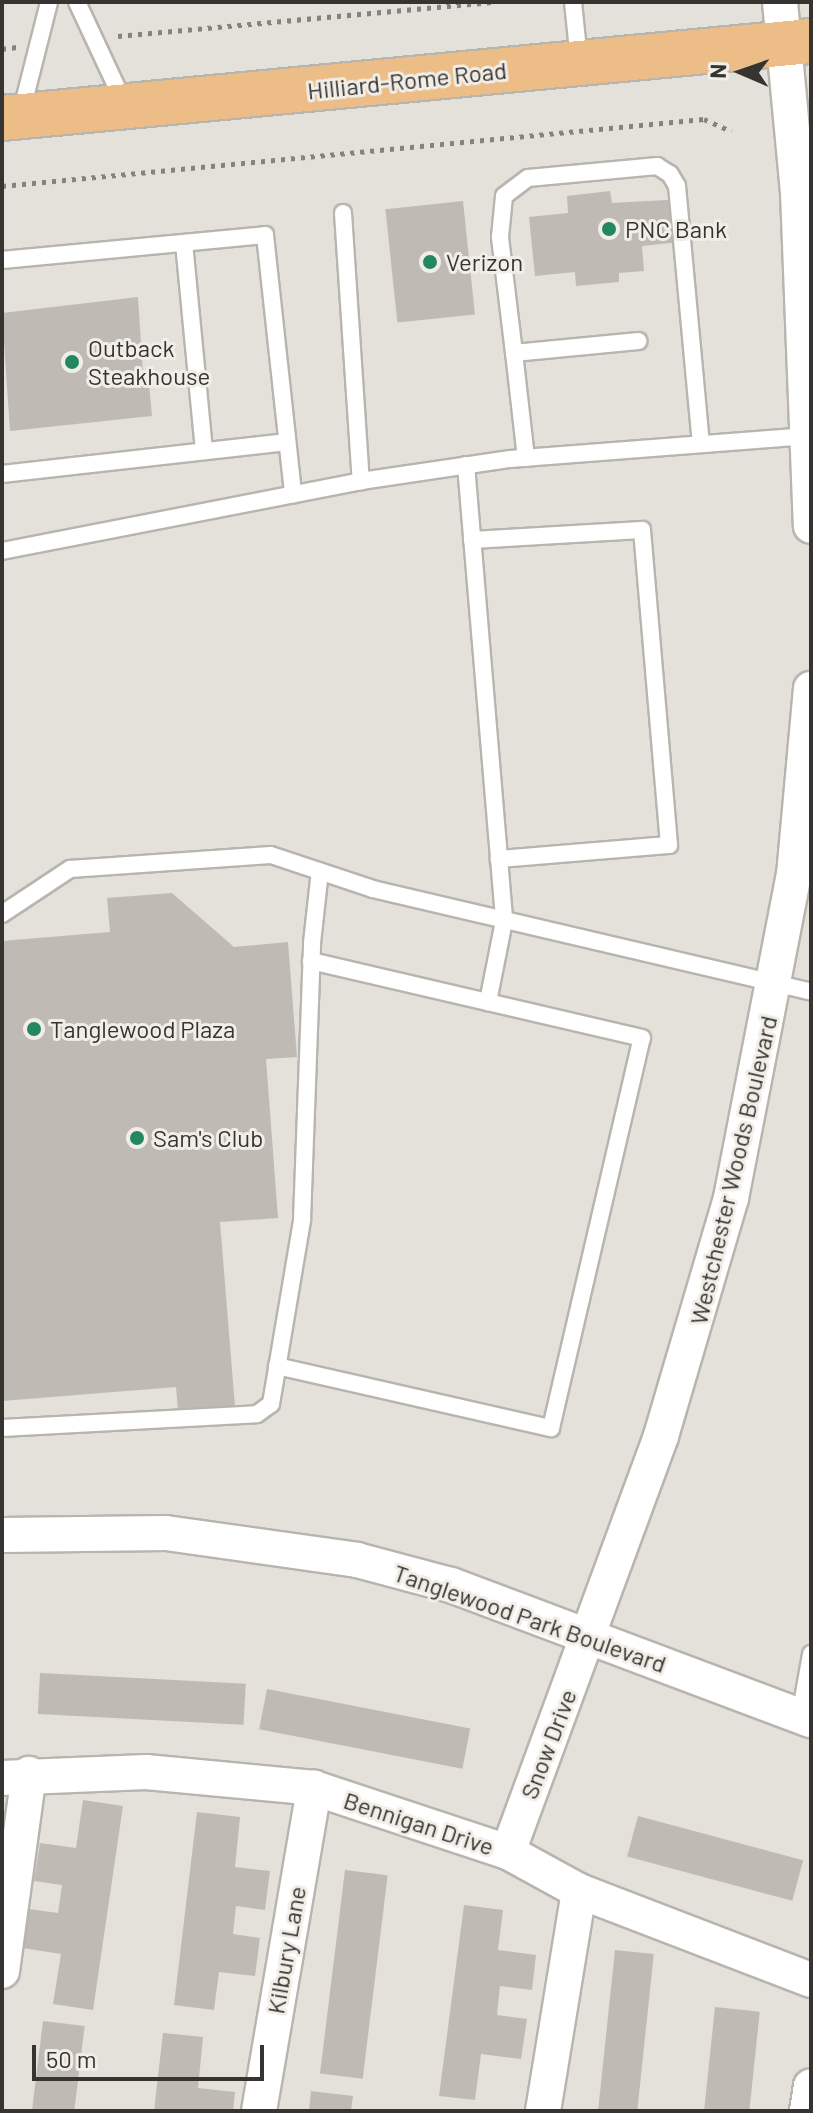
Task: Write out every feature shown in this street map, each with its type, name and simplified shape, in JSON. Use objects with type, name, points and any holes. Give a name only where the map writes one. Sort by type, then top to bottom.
[{"type":"main road","name":"Hilliard-Rome Road","points":[[11,118],[579,63],[792,29]]},
{"type":"street","points":[[792,29],[810,436],[811,526]]},
{"type":"street","name":"Westchester Woods Boulevard","points":[[589,1636],[697,1326],[747,1129],[776,986],[794,875],[811,689]]},
{"type":"street","name":"Tanglewood Park Boulevard","points":[[2,1535],[166,1533],[283,1546],[451,1585],[806,1718]]},
{"type":"street","name":"Snow Drive","points":[[508,1852],[589,1636]]},
{"type":"street","name":"Bennigan Drive","points":[[16,1776],[146,1772],[314,1788],[508,1852],[579,1891],[811,1980]]},
{"type":"street","points":[[2,1971],[16,1776]]},
{"type":"street","name":"Kilbury Lane","points":[[259,2111],[314,1788]]},
{"type":"street","points":[[543,2111],[579,1891]]},
{"type":"street","points":[[807,2111],[811,2086]]},
{"type":"lane","points":[[77,2],[126,108]]},
{"type":"lane","points":[[573,2],[579,63]]},
{"type":"lane","points":[[11,118],[41,43],[47,4]]},
{"type":"lane","points":[[526,458],[500,237],[504,196],[528,178],[657,166],[670,174],[677,186],[701,443]]},
{"type":"lane","points":[[343,213],[361,481]]},
{"type":"lane","points":[[2,260],[265,235],[293,494]]},
{"type":"lane","points":[[184,243],[204,451]]},
{"type":"lane","points":[[514,353],[638,341]]},
{"type":"lane","points":[[2,551],[361,481],[466,465],[810,436]]},
{"type":"lane","points":[[2,474],[287,442]]},
{"type":"lane","points":[[466,465],[504,921],[488,1002]]},
{"type":"lane","points":[[472,540],[642,530],[669,845],[499,859]]},
{"type":"lane","points":[[2,914],[70,869],[271,855],[504,921],[811,992]]},
{"type":"lane","points":[[2,1428],[257,1414],[271,1404],[302,1220],[311,961],[320,871]]},
{"type":"lane","points":[[277,1366],[551,1428],[642,1038],[311,961]]},
{"type":"lane","points":[[806,1718],[811,1656]]},
{"type":"path","points":[[93,35],[134,36],[492,2]]},
{"type":"path","points":[[2,49],[41,43]]},
{"type":"path","points":[[2,186],[704,119],[731,131]]},
{"type":"building","name":"PNC Bank","points":[[610,191],[612,203],[685,199],[689,241],[642,246],[644,271],[619,273],[619,282],[576,286],[575,272],[535,276],[529,217],[568,213],[567,196]]},
{"type":"building","name":"Verizon","points":[[463,201],[475,314],[397,323],[385,209]]},
{"type":"building","name":"Outback Steakhouse","points":[[138,297],[143,374],[148,374],[152,416],[10,431],[2,313]]},
{"type":"building","name":"Sam's Club","points":[[172,893],[234,947],[288,942],[297,1057],[266,1059],[278,1218],[220,1222],[235,1407],[178,1411],[176,1387],[2,1401],[2,941],[110,932],[107,898]]},
{"type":"building","points":[[40,1673],[246,1684],[244,1725],[38,1714]]},
{"type":"building","points":[[267,1689],[470,1728],[462,1769],[259,1729]]},
{"type":"building","points":[[83,1800],[123,1806],[93,2010],[53,2004],[61,1954],[23,1948],[29,1909],[58,1913],[62,1885],[34,1881],[40,1843],[76,1848]]},
{"type":"building","points":[[197,1812],[240,1817],[235,1867],[270,1871],[265,1910],[236,1906],[233,1934],[260,1938],[255,1976],[219,1972],[214,2010],[174,2005]]},
{"type":"building","points":[[638,1816],[803,1860],[792,1901],[627,1857]]},
{"type":"building","points":[[345,1870],[388,1875],[363,2079],[320,2073]]},
{"type":"building","points":[[464,1905],[503,1910],[498,1950],[536,1955],[532,1990],[500,1986],[497,2015],[527,2019],[521,2059],[481,2054],[475,2100],[439,2096]]},
{"type":"building","points":[[615,1950],[654,1954],[637,2111],[598,2111]]},
{"type":"building","points":[[715,2007],[760,2012],[749,2111],[704,2111]]},
{"type":"building","points":[[43,2021],[85,2026],[74,2111],[32,2111]]},
{"type":"building","points":[[163,2033],[203,2037],[198,2088],[235,2092],[233,2111],[154,2111]]},
{"type":"building","points":[[311,2091],[353,2096],[351,2111],[309,2111]]},
{"type":"place","name":"PNC Bank","points":[[609,229]]},
{"type":"place","name":"Verizon","points":[[430,262]]},
{"type":"place","name":"Outback Steakhouse","points":[[72,362]]},
{"type":"place","name":"Tanglewood Plaza","points":[[34,1029]]},
{"type":"place","name":"Sam's Club","points":[[137,1138]]}]
